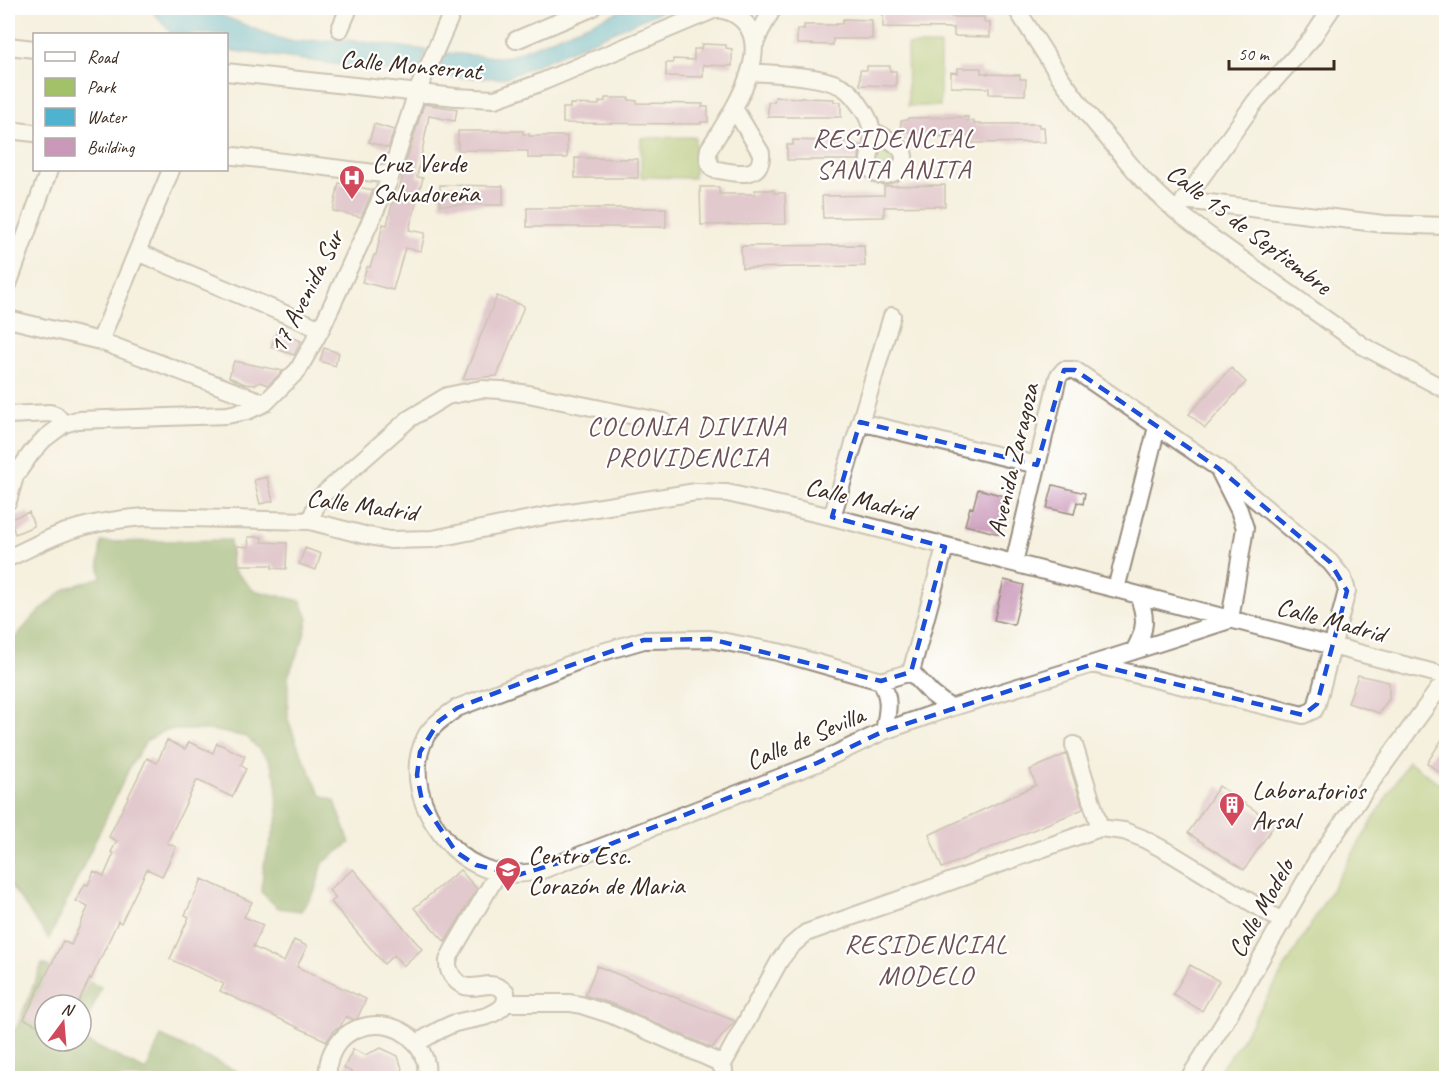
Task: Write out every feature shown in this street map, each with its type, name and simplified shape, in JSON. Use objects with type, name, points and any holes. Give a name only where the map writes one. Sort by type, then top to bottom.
[{"type":"street","points":[[340,29],[349,8]]},
{"type":"street","name":"17 Avenida Sur","points":[[64,424],[77,420],[227,415],[247,411],[265,403],[298,370],[321,329],[391,175],[417,92],[454,8]]},
{"type":"street","points":[[516,40],[592,8]]},
{"type":"street","points":[[717,8],[733,13],[742,20],[750,29],[754,46]]},
{"type":"street","name":"Calle Monserrat","points":[[228,72],[456,97],[495,99],[537,84],[717,8]]},
{"type":"street","points":[[734,108],[750,72],[754,46],[772,8]]},
{"type":"street","name":"Calle 15 de Septiembre","points":[[1016,8],[1084,111],[1143,180],[1180,206],[1212,238],[1363,346],[1446,390]]},
{"type":"street","points":[[1180,206],[1255,102],[1312,38],[1332,8]]},
{"type":"street","points":[[8,46],[33,49]]},
{"type":"street","points":[[750,72],[830,82],[848,91],[869,119],[872,131]]},
{"type":"street","points":[[8,130],[33,134]]},
{"type":"street","points":[[228,155],[391,175]]},
{"type":"street","points":[[8,285],[49,171]]},
{"type":"street","points":[[100,341],[171,171]]},
{"type":"street","points":[[1180,206],[1384,224],[1446,226]]},
{"type":"street","points":[[137,252],[321,329]]},
{"type":"street","points":[[832,517],[892,316]]},
{"type":"street","points":[[8,319],[100,341],[265,403]]},
{"type":"street","name":"Avenida Zaragoza","points":[[1014,563],[1059,377],[1064,370],[1075,370],[1157,428]]},
{"type":"street","points":[[310,522],[319,498],[409,419],[447,396],[481,389],[510,391],[664,422]]},
{"type":"street","points":[[8,415],[50,413],[64,424],[44,439],[32,452],[15,476],[8,501]]},
{"type":"street","points":[[860,422],[1037,465]]},
{"type":"street","points":[[1093,664],[1303,715],[1314,710],[1347,591],[1343,578],[1330,562],[1218,468],[1157,428],[1116,589]]},
{"type":"street","points":[[1218,468],[1239,510],[1245,528],[1230,620]]},
{"type":"street","name":"Calle Madrid","points":[[8,558],[63,533],[122,518],[310,522],[390,540],[433,539],[544,516],[696,492],[727,493],[832,517],[1116,589],[1446,678]]},
{"type":"street","points":[[910,672],[945,547]]},
{"type":"street","points":[[1134,651],[1145,624],[1144,609],[1138,595]]},
{"type":"street","name":"Calle de Sevilla","points":[[498,873],[518,875],[540,871],[817,763],[884,731],[1230,620]]},
{"type":"street","points":[[417,1043],[442,1028],[471,1018],[489,1015],[501,1009],[506,1003],[506,992],[499,987],[483,985],[469,987],[457,982],[448,970],[448,959],[498,873],[476,865],[456,852],[435,826],[422,801],[417,775],[420,752],[427,734],[439,721],[457,708],[599,653],[644,640],[710,639],[778,652],[881,681],[910,672]]},
{"type":"street","points":[[910,672],[927,690],[950,708]]},
{"type":"street","name":"Calle Modelo","points":[[1190,1078],[1319,857],[1446,678]]},
{"type":"street","points":[[881,681],[888,699],[884,731]]},
{"type":"street","points":[[1074,745],[1100,828]]},
{"type":"street","points":[[723,1072],[780,960],[790,946],[806,933],[1100,828],[1124,831],[1142,838],[1283,922]]},
{"type":"street","points":[[506,1003],[581,1005],[612,1015],[718,1062],[723,1072]]},
{"type":"street","points":[[327,1078],[327,1068],[333,1049],[346,1034],[363,1026],[383,1024],[402,1030],[417,1043],[426,1061],[427,1078]]},
{"type":"highlighted area","points":[[1064,370],[1075,370],[1218,468],[1330,562],[1347,591],[1317,704],[1303,715],[1093,664],[884,731],[817,763],[575,858],[518,875],[476,865],[456,852],[422,801],[417,775],[420,752],[439,721],[457,708],[534,678],[644,640],[710,639],[881,681],[911,672],[945,547],[832,517],[860,422],[1037,465]]},
{"type":"green space","points":[[907,45],[940,45],[940,106],[908,106]]},
{"type":"green space","points":[[695,137],[694,178],[641,177],[641,138]]},
{"type":"green space","points":[[877,139],[892,148],[898,162],[883,168],[877,165]]},
{"type":"green space","points":[[230,540],[232,568],[253,590],[301,601],[308,619],[288,677],[288,719],[321,795],[335,801],[350,843],[323,863],[315,891],[301,911],[278,908],[261,892],[264,864],[278,816],[276,779],[269,760],[247,737],[210,730],[166,730],[146,741],[129,769],[49,939],[8,882],[8,646],[34,616],[65,589],[101,577],[99,563],[101,542]]},
{"type":"green space","points":[[1408,761],[1446,788],[1446,1078],[1214,1078],[1241,1041]]},
{"type":"green space","points":[[42,964],[101,987],[93,1007],[93,993],[33,993],[33,1053],[93,1053],[93,1045],[146,1071],[161,1036],[251,1078],[8,1078],[8,1032],[16,1029]]},
{"type":"water","points":[[150,8],[203,8],[289,41],[347,40],[427,50],[417,75],[228,50],[228,33],[170,32]]},
{"type":"water","points":[[627,8],[669,8],[508,77],[434,77],[445,53],[510,56]]},
{"type":"building","points":[[889,9],[948,10],[952,17],[984,17],[984,22],[990,22],[990,37],[954,36],[954,28],[883,27],[883,13],[889,13]]},
{"type":"building","points":[[843,19],[872,20],[872,39],[833,39],[833,45],[797,44],[797,29],[804,29],[804,25],[836,25],[842,24]]},
{"type":"building","points":[[702,44],[726,45],[726,48],[732,49],[732,66],[703,65],[703,77],[666,76],[666,63],[673,63],[673,59],[694,60],[694,49],[701,49]]},
{"type":"building","points":[[867,66],[890,66],[890,71],[896,71],[896,86],[860,85],[860,70],[867,70]]},
{"type":"building","points":[[958,68],[981,68],[981,73],[987,74],[1020,75],[1020,79],[1026,79],[1025,95],[989,94],[989,88],[951,87],[951,72],[958,73]]},
{"type":"building","points":[[775,97],[834,99],[834,102],[841,102],[841,117],[768,117],[768,102],[774,102]]},
{"type":"building","points":[[605,98],[629,98],[637,103],[703,104],[702,107],[708,107],[708,122],[701,122],[701,124],[563,123],[563,108],[570,108],[570,104],[599,105],[599,102],[605,101]]},
{"type":"building","points":[[424,104],[457,109],[455,121],[429,116],[417,177],[423,178],[409,230],[425,233],[421,251],[405,248],[393,290],[362,282],[367,267],[370,267],[376,255],[383,224],[387,225],[394,196],[398,197],[404,168]]},
{"type":"building","points":[[968,117],[967,121],[974,121],[974,124],[1039,124],[1039,127],[1044,127],[1045,142],[972,143],[972,136],[904,137],[900,134],[901,121],[908,118]]},
{"type":"building","points":[[374,124],[394,130],[388,148],[369,142]]},
{"type":"building","points":[[458,131],[523,131],[523,134],[529,134],[529,136],[567,136],[567,158],[528,158],[528,151],[458,150]]},
{"type":"building","points":[[793,140],[853,142],[853,145],[860,145],[859,160],[787,160],[787,145],[793,145]]},
{"type":"building","points":[[575,158],[638,159],[638,178],[575,178]]},
{"type":"building","name":"Cruz Verde Salvadoreña","points":[[339,183],[373,190],[361,217],[333,211]]},
{"type":"building","points":[[440,185],[503,186],[503,205],[440,205]]},
{"type":"building","points":[[945,185],[945,206],[884,207],[884,217],[823,218],[822,196],[884,195],[884,186]]},
{"type":"building","points":[[700,187],[719,187],[719,194],[755,194],[755,190],[774,190],[774,193],[785,193],[786,224],[701,225]]},
{"type":"building","points":[[527,208],[666,208],[666,227],[527,227]]},
{"type":"building","points":[[864,245],[865,266],[742,268],[741,246]]},
{"type":"building","points":[[497,296],[524,306],[505,357],[497,376],[463,379]]},
{"type":"building","points":[[277,332],[301,341],[294,355],[271,347]]},
{"type":"building","points":[[324,348],[339,353],[335,366],[320,361]]},
{"type":"building","points":[[234,361],[283,371],[268,385],[260,382],[255,385],[245,384],[229,377]]},
{"type":"building","points":[[1231,368],[1246,382],[1205,428],[1189,414]]},
{"type":"building","points":[[267,477],[273,501],[260,504],[254,480]]},
{"type":"building","points":[[1053,485],[1085,493],[1083,504],[1077,502],[1074,514],[1047,508]]},
{"type":"building","points":[[978,489],[1008,497],[999,534],[965,525]]},
{"type":"building","points":[[29,512],[34,526],[15,534],[10,519]]},
{"type":"building","points":[[248,537],[262,537],[262,542],[287,543],[286,569],[272,568],[272,565],[238,565],[237,546],[249,547]]},
{"type":"building","points":[[305,548],[321,554],[316,570],[299,564]]},
{"type":"building","points":[[1004,580],[1024,585],[1014,625],[994,620]]},
{"type":"building","points":[[1358,675],[1389,682],[1389,699],[1379,713],[1348,703]]},
{"type":"building","points":[[1446,733],[1446,777],[1427,763]]},
{"type":"building","points":[[167,740],[185,749],[189,742],[213,753],[217,743],[245,756],[241,765],[246,769],[232,797],[197,780],[167,843],[176,847],[162,876],[147,869],[121,923],[118,921],[83,993],[37,993],[63,941],[71,945],[88,907],[76,901],[85,884],[88,885],[94,871],[104,876],[117,841],[109,837],[147,758],[157,763]]},
{"type":"building","points":[[1066,754],[1083,809],[942,868],[929,835],[1036,785],[1030,770]]},
{"type":"building","name":"Laboratorios Arsal","points":[[1219,786],[1275,824],[1244,870],[1188,833]]},
{"type":"building","points":[[353,869],[422,949],[403,966],[394,955],[384,964],[331,902],[336,898],[329,890]]},
{"type":"building","points":[[460,870],[477,889],[445,942],[414,908]]},
{"type":"building","points":[[202,879],[252,902],[244,917],[263,925],[253,947],[284,962],[294,940],[307,946],[297,967],[366,999],[357,1019],[346,1016],[340,1027],[336,1028],[327,1041],[220,991],[224,984],[170,959],[189,917],[185,915]]},
{"type":"building","points":[[1190,965],[1219,981],[1202,1011],[1173,994]]},
{"type":"building","points":[[597,966],[735,1021],[712,1048],[616,1005],[585,995]]},
{"type":"building","points":[[33,1001],[33,1023],[24,1019]]},
{"type":"building","points":[[381,1048],[398,1056],[405,1078],[359,1078],[344,1068],[353,1049],[365,1055]]},
{"type":"place","name":"Cruz Verde Salvadoreña","points":[[352,201]]},
{"type":"place","name":"Laboratorios Arsal","points":[[1232,828]]},
{"type":"place","name":"Centro Esc. Corazón de Maria","points":[[508,893]]},
{"type":"district","name":"RESIDENCIAL SANTA ANITA","points":[[894,154]]},
{"type":"district","name":"COLONIA DIVINA PROVIDENCIA","points":[[687,442]]},
{"type":"district","name":"RESIDENCIAL MODELO","points":[[926,960]]}]
